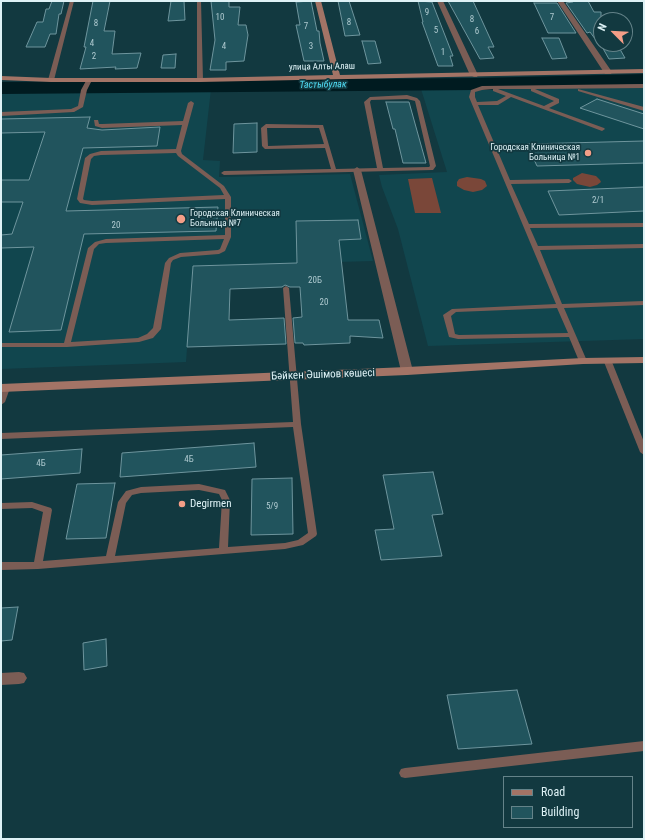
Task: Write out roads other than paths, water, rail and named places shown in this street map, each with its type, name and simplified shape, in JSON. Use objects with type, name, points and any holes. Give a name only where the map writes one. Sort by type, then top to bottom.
[{"type":"street","points":[[318,1],[337,77]]},
{"type":"street","points":[[440,1],[474,75]]},
{"type":"street","points":[[560,1],[608,72]]},
{"type":"street","name":"улица Алты Алаш","points":[[1,78],[51,80],[86,85],[200,80],[644,71]]},
{"type":"street","points":[[357,170],[407,371]]},
{"type":"street","name":"Бәйкен Әшімов көшесі","points":[[3,388],[407,371],[583,361],[608,362],[644,360]]},
{"type":"street","points":[[1,679],[19,678]]},
{"type":"lane","points":[[51,80],[72,1]]},
{"type":"lane","points":[[199,1],[200,80]]},
{"type":"lane","points":[[1,114],[72,111],[80,107],[86,85]]},
{"type":"lane","points":[[583,361],[472,97],[473,91],[482,88],[644,86]]},
{"type":"lane","points":[[572,87],[644,109]]},
{"type":"lane","points":[[491,88],[602,129]]},
{"type":"lane","points":[[529,88],[557,100],[557,102],[545,108]]},
{"type":"lane","points":[[475,104],[498,103],[511,96]]},
{"type":"lane","points":[[224,173],[334,170],[380,170],[431,169],[433,166],[417,101],[415,99],[407,97],[370,99],[367,102],[380,170]]},
{"type":"lane","points":[[1,345],[68,345],[139,340],[150,336],[156,329],[168,263],[180,255],[219,252],[223,250],[228,237],[228,197],[222,187],[180,155],[178,151],[191,103]]},
{"type":"lane","points":[[96,121],[97,125],[102,126],[186,123]]},
{"type":"lane","points":[[327,146],[267,148],[265,146],[264,128],[266,126],[322,126],[334,170]]},
{"type":"lane","points":[[178,151],[101,153],[92,155],[88,158],[80,199],[82,202],[92,203],[228,197]]},
{"type":"lane","points":[[508,182],[570,181]]},
{"type":"lane","points":[[526,226],[644,225]]},
{"type":"lane","points":[[68,345],[91,248],[97,243],[106,241],[228,237]]},
{"type":"lane","points":[[536,248],[644,246]]},
{"type":"lane","points":[[1,566],[38,565],[285,546],[300,543],[313,534],[297,424],[286,288]]},
{"type":"lane","points":[[572,335],[458,337],[452,335],[447,315],[454,310],[644,303]]},
{"type":"lane","points":[[608,362],[644,452]]},
{"type":"lane","points":[[1,402],[3,388]]},
{"type":"lane","points":[[1,436],[297,424]]},
{"type":"lane","points":[[110,559],[122,502],[129,493],[141,490],[199,487],[222,492],[226,500],[223,550]]},
{"type":"lane","points":[[1,506],[32,505],[48,510],[38,565]]},
{"type":"lane","points":[[405,773],[644,746]]},
{"type":"waterway","name":"Тастыбулак","points":[[1,88],[477,84],[644,79]]},
{"type":"place","name":"Городская Клиническая Больница №1","points":[[588,153]]},
{"type":"place","name":"Городская Клиническая Больница №7","points":[[181,219]]},
{"type":"place","name":"Degirmen","points":[[182,504]]}]
